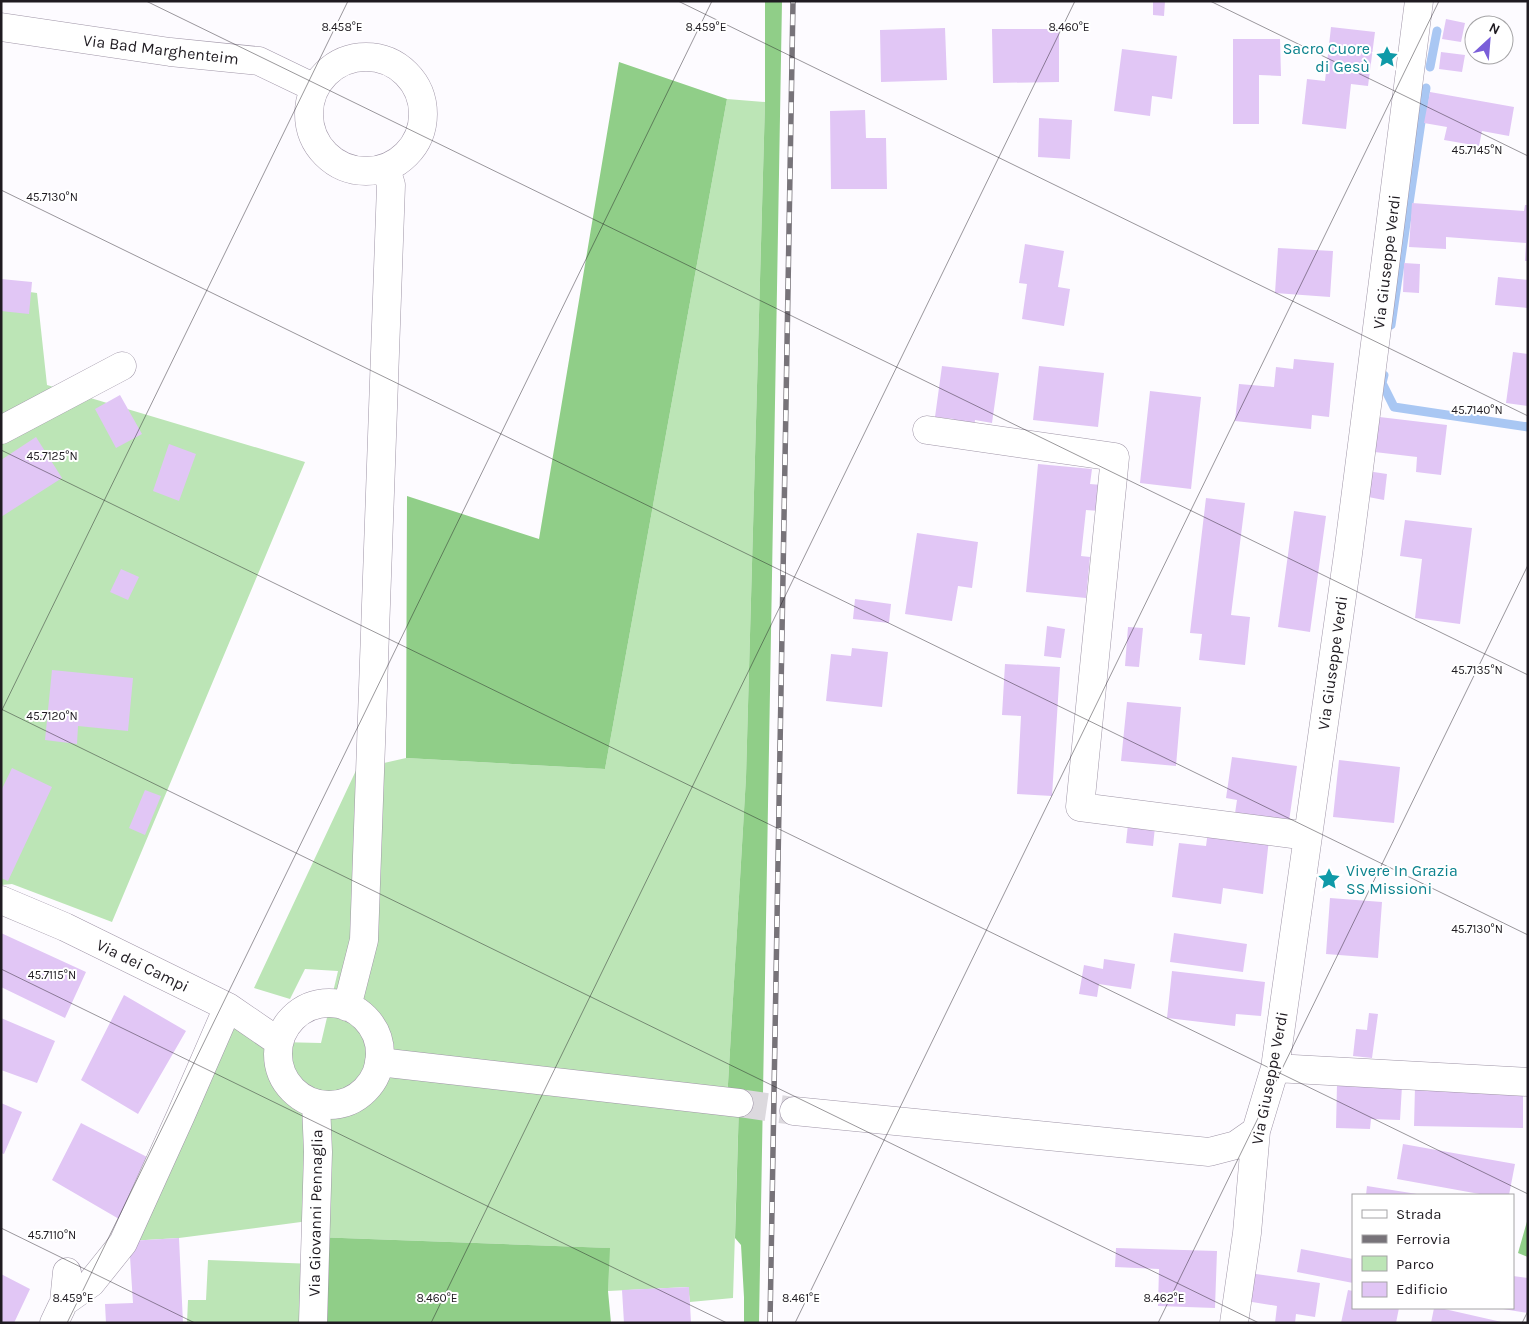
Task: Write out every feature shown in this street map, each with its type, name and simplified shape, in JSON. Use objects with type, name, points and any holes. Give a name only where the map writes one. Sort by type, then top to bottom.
[{"type":"street","name":"Via Giuseppe Verdi","points":[[1234,1323],[1247,1233],[1256,1132],[1275,1068],[1352,524],[1419,1]]},
{"type":"street","name":"Via Bad Marghenteim","points":[[1,27],[170,52],[259,61],[307,96]]},
{"type":"street","points":[[347,1007],[364,940],[391,185],[378,174],[347,168],[330,159],[317,144],[310,126],[307,96],[326,73],[341,62],[359,57],[377,58],[394,64],[409,76],[418,92],[423,109],[422,128],[414,145],[402,158],[378,174]]},
{"type":"street","points":[[1,430],[122,366]]},
{"type":"street","points":[[927,430],[1115,457],[1080,807],[1308,836]]},
{"type":"street","name":"Via dei Campi","points":[[1,900],[65,927],[228,1007],[279,1042]]},
{"type":"street","points":[[330,1004],[347,1007],[362,1016],[373,1029],[379,1045],[379,1062],[374,1078],[364,1092],[349,1101],[332,1106],[316,1104],[301,1098],[289,1087],[281,1073],[278,1058],[279,1042],[286,1026],[298,1014],[313,1006],[330,1004]]},
{"type":"street","points":[[59,1313],[91,1283],[123,1243],[228,1007]]},
{"type":"street","points":[[379,1062],[733,1102]]},
{"type":"street","points":[[1275,1068],[1528,1082]]},
{"type":"street","name":"Via Giovanni Pennaglia","points":[[313,1323],[318,1152],[316,1104]]},
{"type":"street","points":[[794,1111],[1208,1152],[1236,1145],[1256,1132]]},
{"type":"street","points":[[59,1313],[67,1272]]},
{"type":"path","points":[[307,96],[300,118],[306,147],[322,168],[332,173],[378,174]]},
{"type":"green space","points":[[765,1],[782,1],[759,1323],[744,1323],[741,1245],[735,1238],[739,1103],[727,1101],[746,777],[765,102]]},
{"type":"green space","points":[[619,62],[727,99],[605,769],[406,758],[407,496],[539,539]]},
{"type":"green space","points":[[727,99],[765,102],[746,777],[727,1101],[739,1103],[733,1298],[690,1302],[688,1287],[608,1291],[609,1248],[315,1237],[316,1220],[179,1238],[129,1241],[226,1013],[279,1042],[321,1043],[338,971],[305,969],[290,999],[254,988],[360,762],[384,763],[406,758],[605,769]]},
{"type":"green space","points":[[1,288],[37,293],[47,385],[305,462],[112,922],[12,884],[1,885]]},
{"type":"green space","points":[[1528,1218],[1528,1257],[1518,1253]]},
{"type":"green space","points":[[315,1237],[610,1248],[608,1291],[611,1323],[313,1323]]},
{"type":"green space","points":[[208,1260],[315,1264],[313,1323],[187,1323],[188,1300],[206,1300]]},
{"type":"building","points":[[1153,1],[1165,1],[1164,16],[1153,15]]},
{"type":"building","points":[[1446,19],[1464,23],[1461,42],[1442,39]]},
{"type":"building","points":[[1331,27],[1375,32],[1368,86],[1351,84],[1346,129],[1302,124],[1307,79],[1325,81]]},
{"type":"building","points":[[945,28],[947,80],[881,82],[880,30]]},
{"type":"building","points":[[992,29],[1059,29],[1059,82],[993,83]]},
{"type":"building","points":[[1233,39],[1280,39],[1281,76],[1259,75],[1259,124],[1233,124]]},
{"type":"building","points":[[1122,49],[1177,56],[1172,99],[1152,96],[1150,116],[1114,111]]},
{"type":"building","points":[[1441,52],[1464,55],[1462,72],[1439,69]]},
{"type":"building","points":[[1430,92],[1514,107],[1509,136],[1482,131],[1479,146],[1444,140],[1447,127],[1424,123]]},
{"type":"building","points":[[865,110],[866,138],[886,138],[887,189],[831,189],[830,111]]},
{"type":"building","points":[[1039,118],[1072,120],[1070,159],[1038,157]]},
{"type":"building","points":[[1412,203],[1524,211],[1525,205],[1528,205],[1528,261],[1525,261],[1526,243],[1446,237],[1446,249],[1409,247]]},
{"type":"building","points":[[1025,244],[1064,251],[1058,287],[1070,289],[1064,326],[1022,319],[1027,284],[1019,283]]},
{"type":"building","points":[[1278,248],[1333,251],[1330,297],[1275,293]]},
{"type":"building","points":[[1404,263],[1420,264],[1419,293],[1403,292]]},
{"type":"building","points":[[1498,277],[1528,280],[1528,308],[1495,305]]},
{"type":"building","points":[[1,279],[32,282],[29,314],[1,311]]},
{"type":"building","points":[[1513,352],[1528,354],[1528,406],[1506,403]]},
{"type":"building","points":[[1294,359],[1334,363],[1329,417],[1312,415],[1311,429],[1235,421],[1239,384],[1274,387],[1276,367],[1293,369]]},
{"type":"building","points":[[942,366],[999,373],[992,423],[975,420],[974,430],[953,428],[954,419],[935,417]]},
{"type":"building","points":[[1039,366],[1104,373],[1098,427],[1033,420]]},
{"type":"building","points":[[1150,391],[1201,397],[1191,489],[1140,483]]},
{"type":"building","points":[[120,395],[142,434],[116,448],[95,409]]},
{"type":"building","points":[[1371,416],[1447,425],[1441,475],[1416,472],[1417,457],[1366,451]]},
{"type":"building","points":[[36,437],[62,478],[1,517],[1,460]]},
{"type":"building","points":[[169,444],[196,454],[179,501],[153,491]]},
{"type":"building","points":[[1038,464],[1092,469],[1090,484],[1102,485],[1100,511],[1086,510],[1081,556],[1090,557],[1086,598],[1026,592]]},
{"type":"building","points":[[1367,471],[1387,474],[1384,500],[1363,496]]},
{"type":"building","points":[[1206,498],[1245,503],[1231,615],[1250,617],[1245,665],[1199,660],[1202,634],[1190,633]]},
{"type":"building","points":[[1294,511],[1326,516],[1310,632],[1278,627]]},
{"type":"building","points":[[1405,520],[1472,528],[1460,624],[1415,618],[1422,559],[1400,556]]},
{"type":"building","points":[[917,533],[978,542],[972,588],[958,586],[952,621],[905,614]]},
{"type":"building","points":[[121,569],[139,577],[128,600],[110,592]]},
{"type":"building","points":[[855,599],[891,604],[889,623],[853,619]]},
{"type":"building","points":[[1047,626],[1065,629],[1061,658],[1044,656]]},
{"type":"building","points":[[1128,627],[1143,628],[1139,667],[1125,666]]},
{"type":"building","points":[[852,648],[888,652],[882,707],[826,701],[831,654],[851,656]]},
{"type":"building","points":[[1005,664],[1060,667],[1052,796],[1017,794],[1021,716],[1002,715]]},
{"type":"building","points":[[52,670],[133,678],[128,731],[78,726],[77,744],[45,740]]},
{"type":"building","points":[[1127,702],[1181,707],[1176,766],[1121,761]]},
{"type":"building","points":[[1232,757],[1297,766],[1288,828],[1234,820],[1237,800],[1226,798]]},
{"type":"building","points":[[1339,760],[1400,767],[1394,823],[1333,817]]},
{"type":"building","points":[[12,768],[52,787],[8,881],[1,878],[1,791]]},
{"type":"building","points":[[145,790],[161,796],[145,835],[129,828]]},
{"type":"building","points":[[1128,824],[1155,827],[1153,846],[1126,843]]},
{"type":"building","points":[[1208,831],[1269,839],[1263,894],[1223,888],[1221,904],[1172,897],[1179,843],[1206,846]]},
{"type":"building","points":[[1330,898],[1382,902],[1378,958],[1326,954]]},
{"type":"building","points":[[1,933],[86,972],[65,1018],[1,987]]},
{"type":"building","points":[[1174,933],[1247,944],[1243,972],[1170,962]]},
{"type":"building","points":[[1104,959],[1135,964],[1131,989],[1099,984],[1097,997],[1079,994],[1084,965],[1103,969]]},
{"type":"building","points":[[1172,971],[1265,982],[1261,1016],[1236,1014],[1235,1026],[1167,1018]]},
{"type":"building","points":[[124,995],[186,1031],[138,1114],[81,1080]]},
{"type":"building","points":[[1369,1013],[1378,1014],[1372,1058],[1353,1056],[1356,1029],[1367,1030]]},
{"type":"building","points":[[1,1018],[55,1041],[37,1083],[1,1070]]},
{"type":"building","points":[[1337,1084],[1402,1086],[1400,1120],[1371,1119],[1370,1129],[1336,1128]]},
{"type":"building","points":[[1415,1087],[1523,1089],[1523,1128],[1414,1126]]},
{"type":"building","points":[[1,1103],[22,1112],[4,1154],[1,1153]]},
{"type":"building","points":[[81,1123],[147,1157],[119,1219],[52,1180]]},
{"type":"building","points":[[1403,1144],[1515,1164],[1509,1194],[1480,1194],[1397,1179]]},
{"type":"building","points":[[1367,1186],[1417,1194],[1366,1194]]},
{"type":"building","points":[[179,1238],[183,1323],[106,1323],[105,1304],[133,1303],[129,1241]]},
{"type":"building","points":[[1116,1248],[1217,1251],[1215,1308],[1158,1306],[1159,1269],[1115,1267]]},
{"type":"building","points":[[1301,1249],[1352,1259],[1352,1283],[1297,1272]]},
{"type":"building","points":[[1249,1273],[1320,1283],[1315,1317],[1296,1314],[1295,1323],[1275,1323],[1277,1306],[1246,1301]]},
{"type":"building","points":[[1,1274],[30,1289],[14,1323],[1,1323]]},
{"type":"building","points":[[1514,1276],[1528,1278],[1528,1313],[1503,1309],[1514,1309]]},
{"type":"building","points":[[689,1287],[691,1323],[624,1323],[622,1290]]},
{"type":"building","points":[[1348,1290],[1352,1291],[1352,1309],[1399,1309],[1396,1323],[1341,1323]]},
{"type":"building","points":[[1434,1309],[1444,1309],[1506,1323],[1431,1323]]},
{"type":"waterway","points":[[1430,67],[1437,31]]},
{"type":"waterway","points":[[1391,325],[1426,88]]},
{"type":"waterway","points":[[1384,375],[1382,383],[1394,407],[1528,427]]},
{"type":"tunnel","points":[[739,1103],[794,1111]]},
{"type":"railway","points":[[770,1323],[793,1]]},
{"type":"place","name":"Sacro Cuore di Gesù","points":[[1387,57]]},
{"type":"place","name":"Vivere In Grazia SS Missioni","points":[[1329,879]]}]
